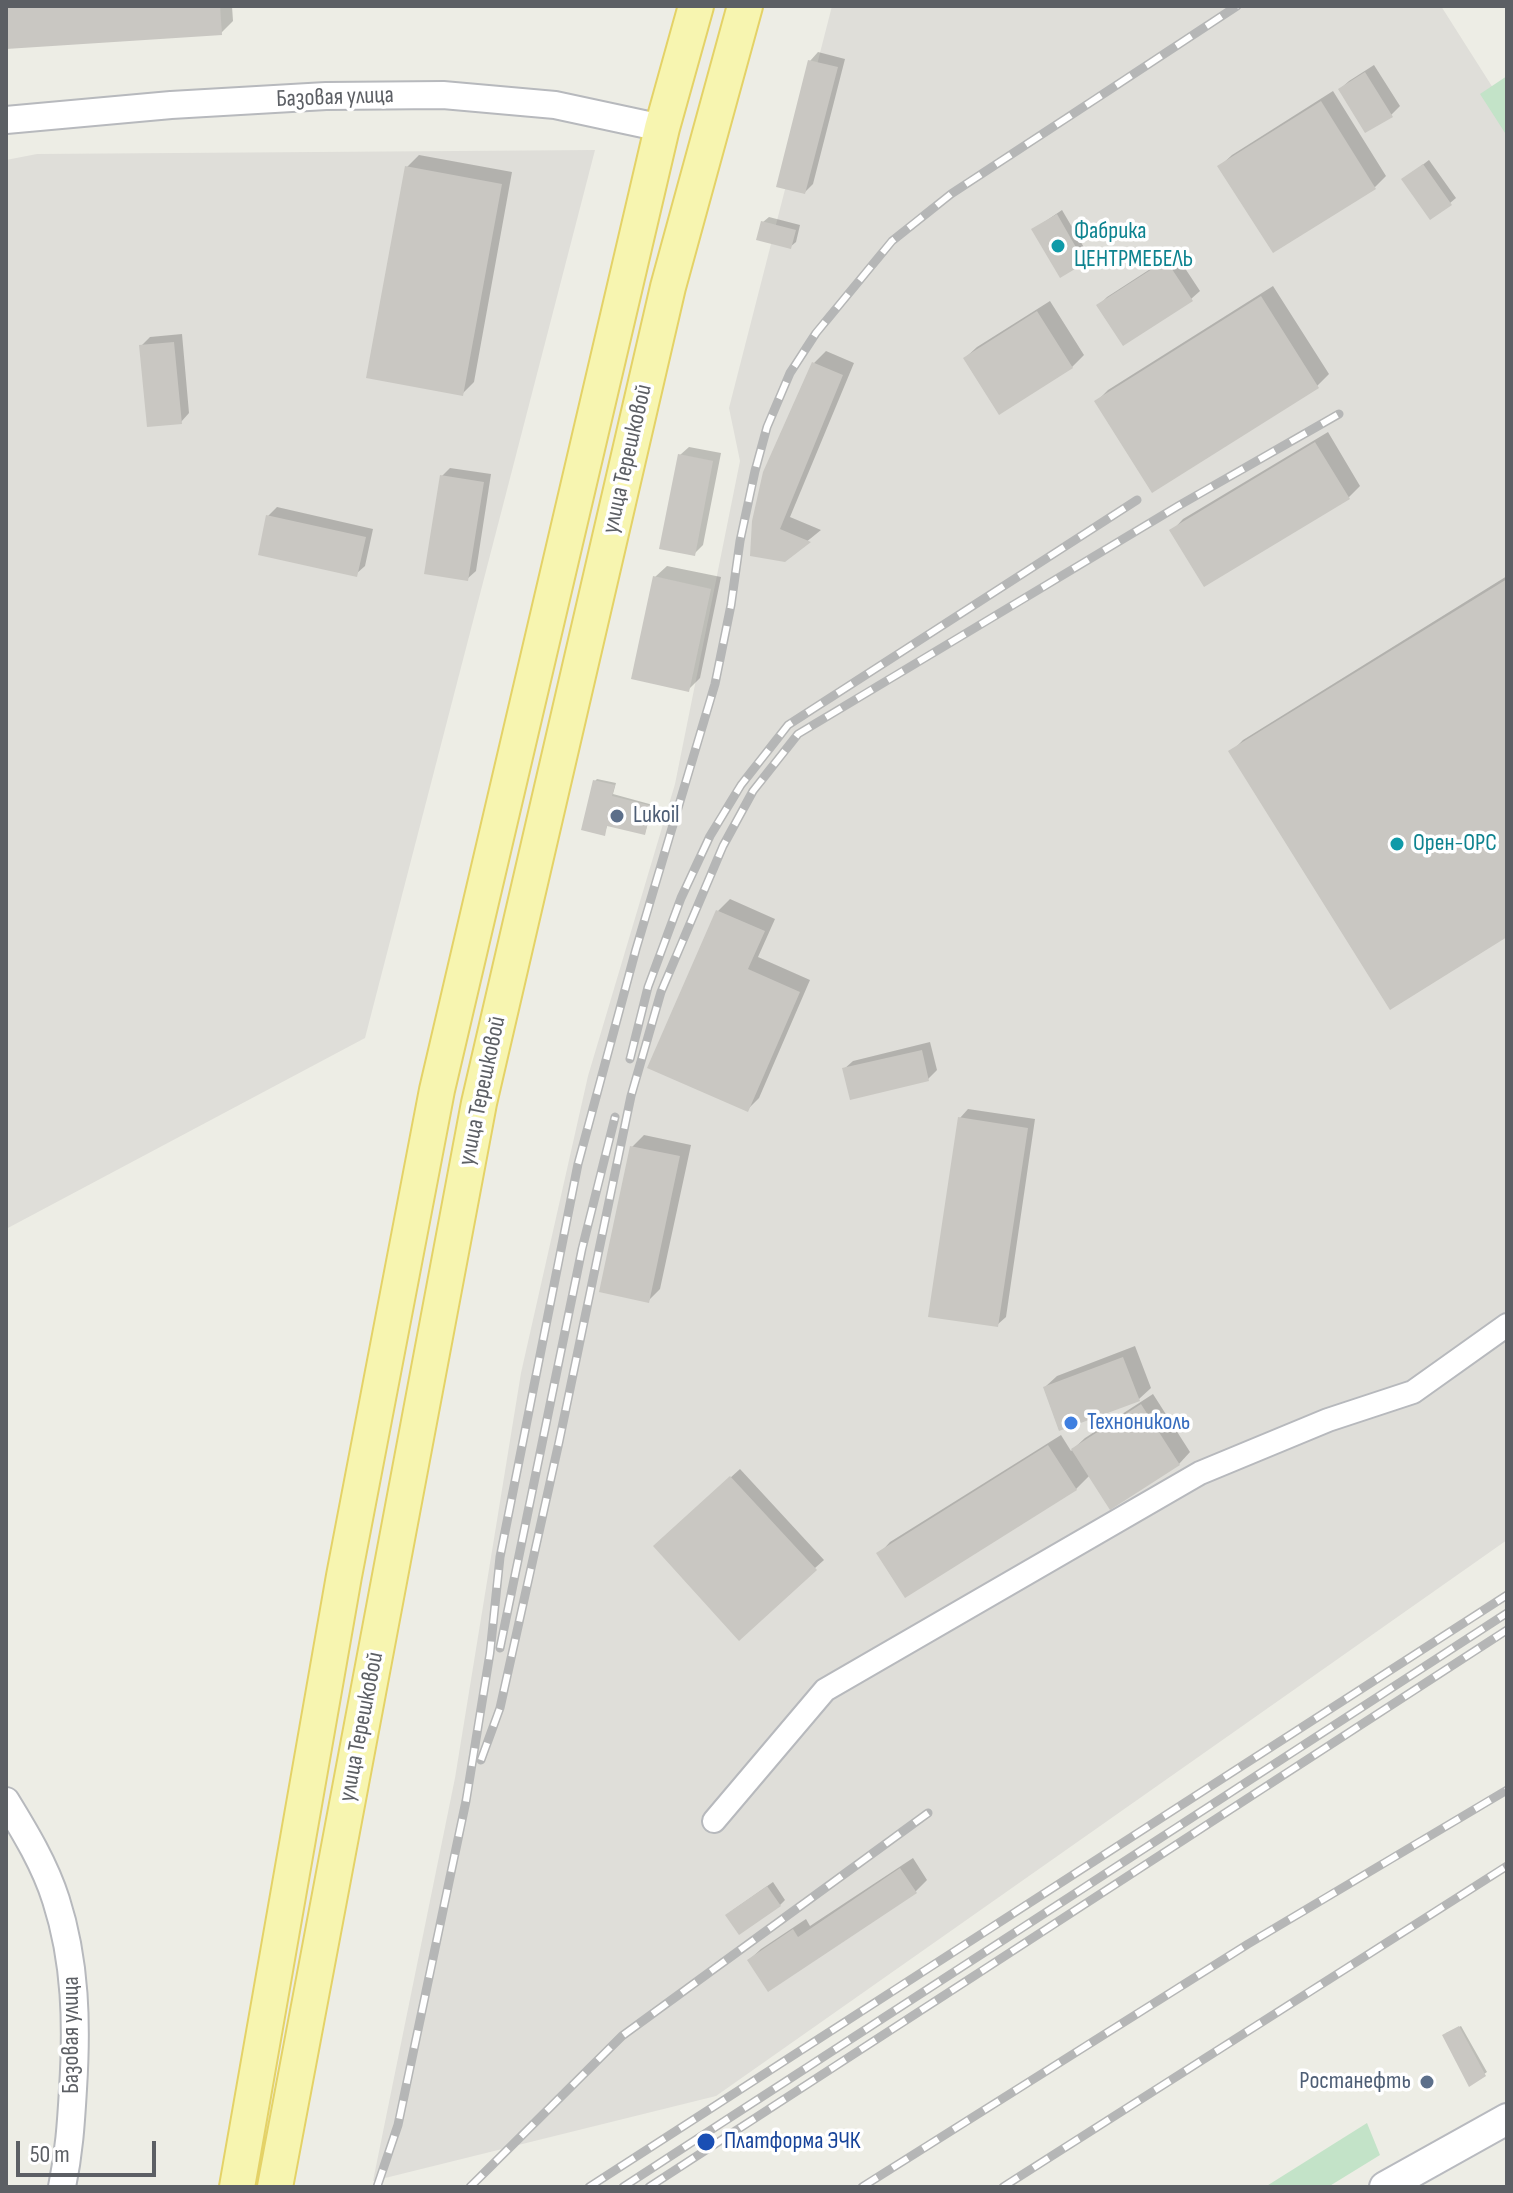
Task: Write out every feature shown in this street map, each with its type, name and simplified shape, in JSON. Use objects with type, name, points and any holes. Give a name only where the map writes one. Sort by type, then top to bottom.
[{"type":"main road","name":"улица Терешковой","points":[[239,2179],[368,1446],[437,1090],[662,128],[696,6]]},
{"type":"main road","name":"улица Терешковой","points":[[276,2183],[479,1103],[668,287],[745,6]]},
{"type":"main road","points":[[662,128],[707,139]]},
{"type":"main road","points":[[493,855],[533,865]]},
{"type":"main road","points":[[1385,2187],[1507,2119]]},
{"type":"street","name":"Базовая улица","points":[[6,120],[171,105],[310,97],[443,95],[555,105],[662,128]]},
{"type":"street","points":[[714,1821],[825,1690],[1200,1473],[1328,1420],[1413,1392],[1507,1325]]},
{"type":"street","name":"Базовая улица","points":[[6,1801],[30,1840],[56,1899],[71,1963],[77,2031],[70,2150],[62,2187]]},
{"type":"shaded area","points":[[832,6],[1441,6],[1507,110],[1507,1540],[716,2096],[373,2181],[455,1778],[521,1373],[588,1076],[675,784],[740,461],[729,408]]},
{"type":"shaded area","points":[[595,150],[365,1038],[6,1229],[6,160],[37,154]]},
{"type":"green space","points":[[1507,76],[1507,136],[1480,94]]},
{"type":"green space","points":[[1367,2123],[1380,2155],[1328,2187],[1265,2187]]},
{"type":"building","points":[[6,6],[220,6],[222,35],[6,49]]},
{"type":"building","points":[[808,60],[838,67],[805,194],[776,187]]},
{"type":"building","points":[[1365,72],[1393,117],[1365,133],[1338,89]]},
{"type":"building","points":[[1321,101],[1376,189],[1273,253],[1217,166]]},
{"type":"building","points":[[1423,164],[1452,205],[1430,220],[1401,179]]},
{"type":"building","points":[[405,166],[502,184],[463,396],[366,378]]},
{"type":"building","name":"Фабрика ЦЕНТРМЕБЕЛЬ","points":[[1057,214],[1085,263],[1060,278],[1031,229]]},
{"type":"building","points":[[761,221],[796,230],[791,249],[756,240]]},
{"type":"building","points":[[1166,260],[1193,301],[1123,346],[1096,305]]},
{"type":"building","points":[[1261,296],[1319,388],[1152,493],[1094,401]]},
{"type":"building","points":[[1037,311],[1073,368],[999,415],[963,358]]},
{"type":"building","points":[[174,342],[182,424],[147,427],[139,345]]},
{"type":"building","points":[[812,362],[843,375],[780,529],[811,542],[785,562],[750,556],[752,521],[763,472]]},
{"type":"building","points":[[1315,442],[1350,499],[1204,587],[1169,530]]},
{"type":"building","points":[[678,454],[713,461],[695,556],[659,549]]},
{"type":"building","points":[[440,475],[484,482],[468,581],[424,574]]},
{"type":"building","points":[[266,515],[366,537],[357,577],[258,555]]},
{"type":"building","points":[[653,576],[711,589],[689,692],[631,679]]},
{"type":"building","name":"Орен-ОРС","points":[[1507,579],[1507,937],[1390,1010],[1228,751]]},
{"type":"building","name":"Lukoil","points":[[593,780],[615,785],[612,796],[652,806],[645,835],[607,826],[605,836],[581,830]]},
{"type":"building","points":[[716,910],[765,931],[748,969],[800,992],[748,1112],[647,1068]]},
{"type":"building","points":[[922,1050],[929,1081],[850,1100],[842,1068]]},
{"type":"building","points":[[958,1117],[1028,1128],[998,1327],[928,1317]]},
{"type":"building","points":[[630,1146],[680,1156],[649,1303],[599,1292]]},
{"type":"building","points":[[1123,1357],[1140,1401],[1059,1431],[1043,1387]]},
{"type":"building","points":[[1141,1404],[1180,1465],[1110,1510],[1071,1449]]},
{"type":"building","points":[[1048,1445],[1077,1490],[905,1598],[876,1553]]},
{"type":"building","points":[[730,1476],[817,1570],[739,1641],[653,1546]]},
{"type":"building","points":[[900,1868],[917,1893],[768,1992],[747,1960],[793,1929],[798,1937]]},
{"type":"building","points":[[767,1886],[781,1906],[739,1935],[725,1915]]},
{"type":"building","points":[[1459,2026],[1486,2076],[1469,2087],[1442,2035]]},
{"type":"railway","points":[[377,2187],[398,2125],[466,1801],[490,1653],[500,1557],[578,1164],[636,949],[715,684],[740,541],[767,427],[790,373],[816,333],[892,241],[951,194],[1237,6]]},
{"type":"railway","points":[[481,1760],[500,1708],[631,1096],[661,992],[723,846],[753,791],[798,734],[1178,506],[1339,414]]},
{"type":"railway","points":[[630,1059],[648,987],[681,898],[710,836],[741,785],[788,725],[1137,500]]},
{"type":"railway","points":[[500,1648],[582,1249],[615,1117]]},
{"type":"railway","points":[[589,2187],[1507,1595]]},
{"type":"railway","points":[[623,2187],[1507,1613]]},
{"type":"railway","points":[[649,2187],[1507,1630]]},
{"type":"railway","points":[[862,2187],[1248,1944],[1507,1790]]},
{"type":"railway","points":[[470,2187],[622,2036],[928,1813]]},
{"type":"railway","points":[[1003,2187],[1507,1866]]},
{"type":"place","name":"Фабрика ЦЕНТРМЕБЕЛЬ","points":[[1058,246]]},
{"type":"place","name":"Lukoil","points":[[617,816]]},
{"type":"place","name":"Орен-ОРС","points":[[1397,844]]},
{"type":"place","name":"Технониколь","points":[[1071,1423]]},
{"type":"place","name":"Ростанефть","points":[[1427,2082]]},
{"type":"place","name":"Платформа ЭЧК","points":[[706,2142]]}]
